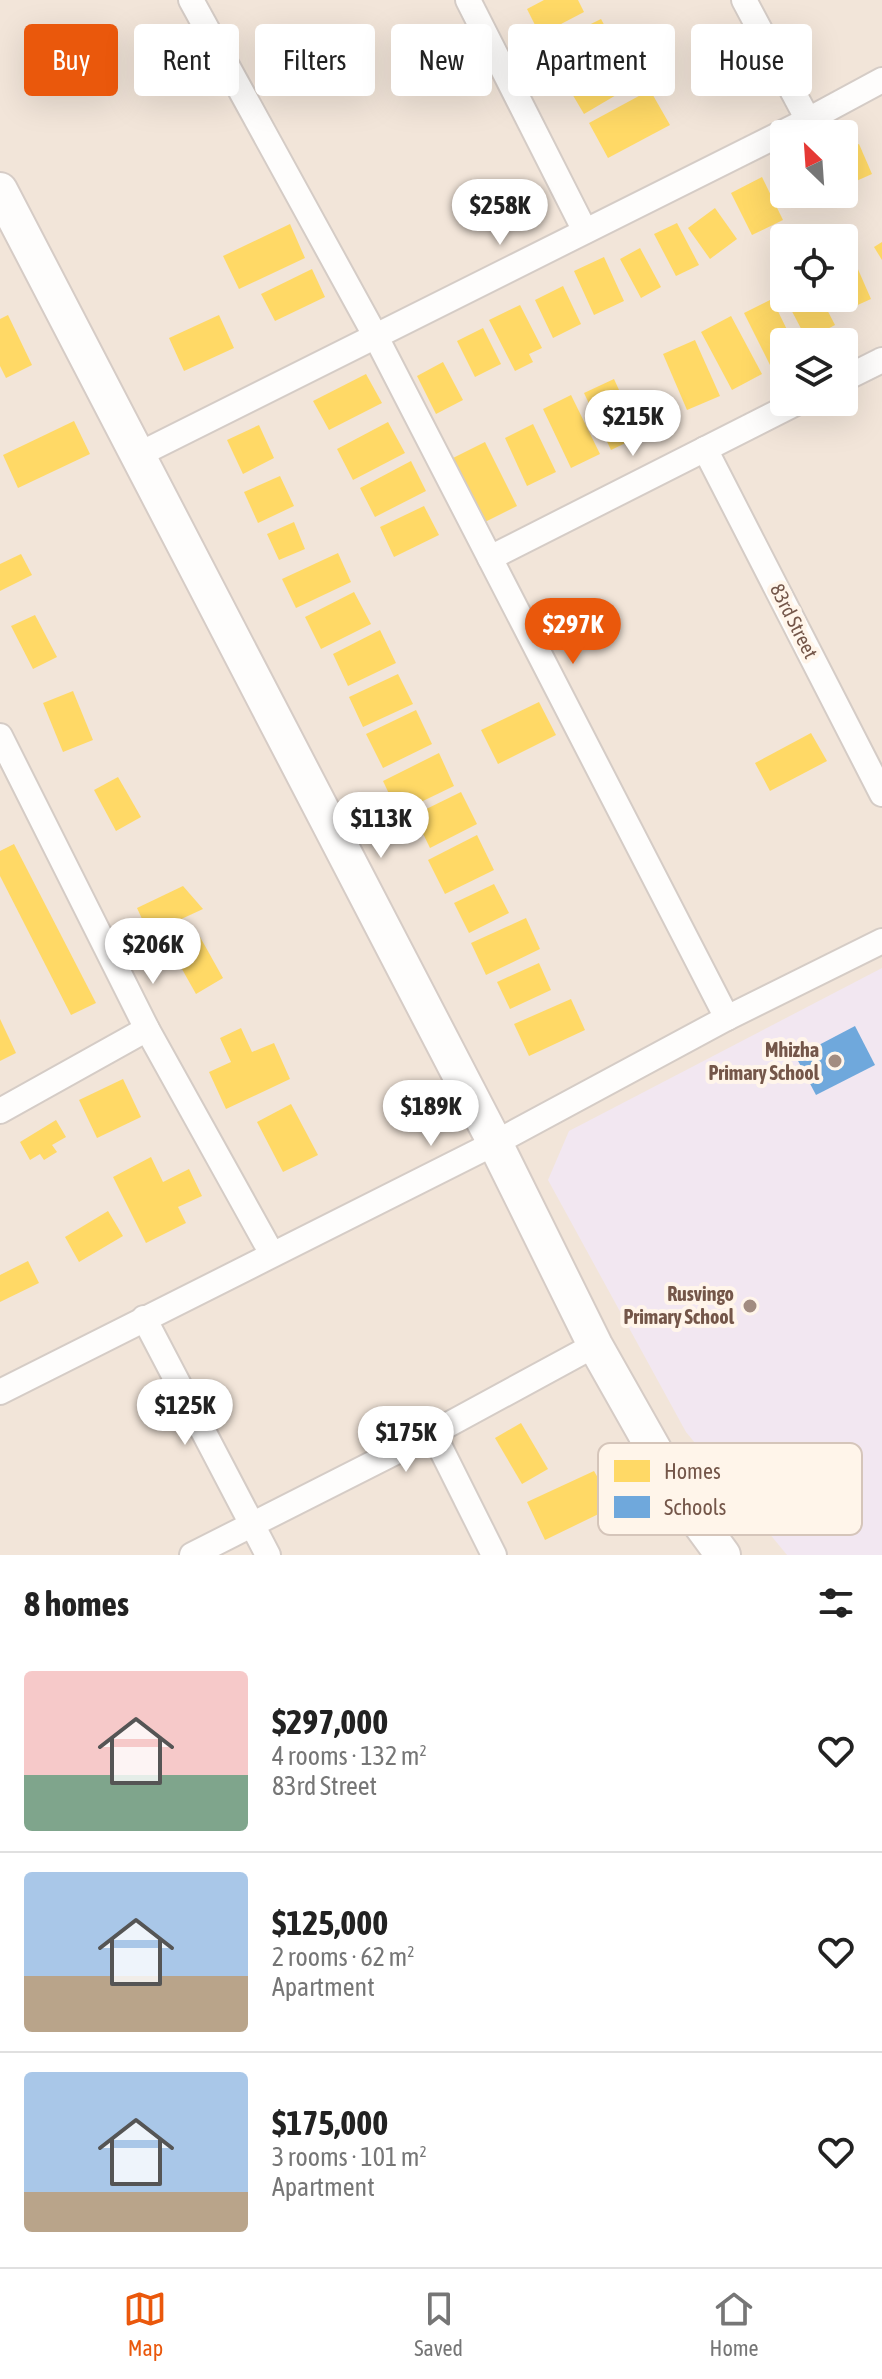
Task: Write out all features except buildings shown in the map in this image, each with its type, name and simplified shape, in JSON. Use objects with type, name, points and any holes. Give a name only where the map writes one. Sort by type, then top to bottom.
[{"type":"street","points":[[191,0],[376,337],[727,1018]]},
{"type":"street","points":[[468,0],[585,231]]},
{"type":"street","points":[[744,0],[808,120],[882,80]]},
{"type":"street","points":[[138,455],[770,139]]},
{"type":"street","points":[[0,190],[495,1143],[595,1345],[650,1443]]},
{"type":"street","points":[[858,372],[882,360]]},
{"type":"street","points":[[490,558],[770,416]]},
{"type":"street","name":"83rd Street","points":[[705,449],[882,794]]},
{"type":"street","points":[[0,736],[147,1029],[272,1254]]},
{"type":"street","points":[[0,1392],[495,1143],[727,1018],[882,941]]},
{"type":"street","points":[[0,1111],[147,1029]]},
{"type":"street","points":[[144,1318],[268,1555]]},
{"type":"street","points":[[192,1555],[433,1433],[595,1345]]},
{"type":"street","points":[[433,1433],[494,1555]]},
{"type":"street","points":[[708,1535],[723,1555]]},
{"type":"shaded area","points":[[0,0],[882,0],[882,1555],[0,1555]]},
{"type":"shaded area","name":"Rusvingo Primary School","points":[[882,968],[882,1555],[787,1555],[771,1535],[862,1535],[862,1443],[695,1443],[686,1432],[548,1180],[569,1131]]},
{"type":"place","name":"Mhizha Primary School","points":[[835,1061]]},
{"type":"place","name":"Rusvingo Primary School","points":[[750,1306]]}]
